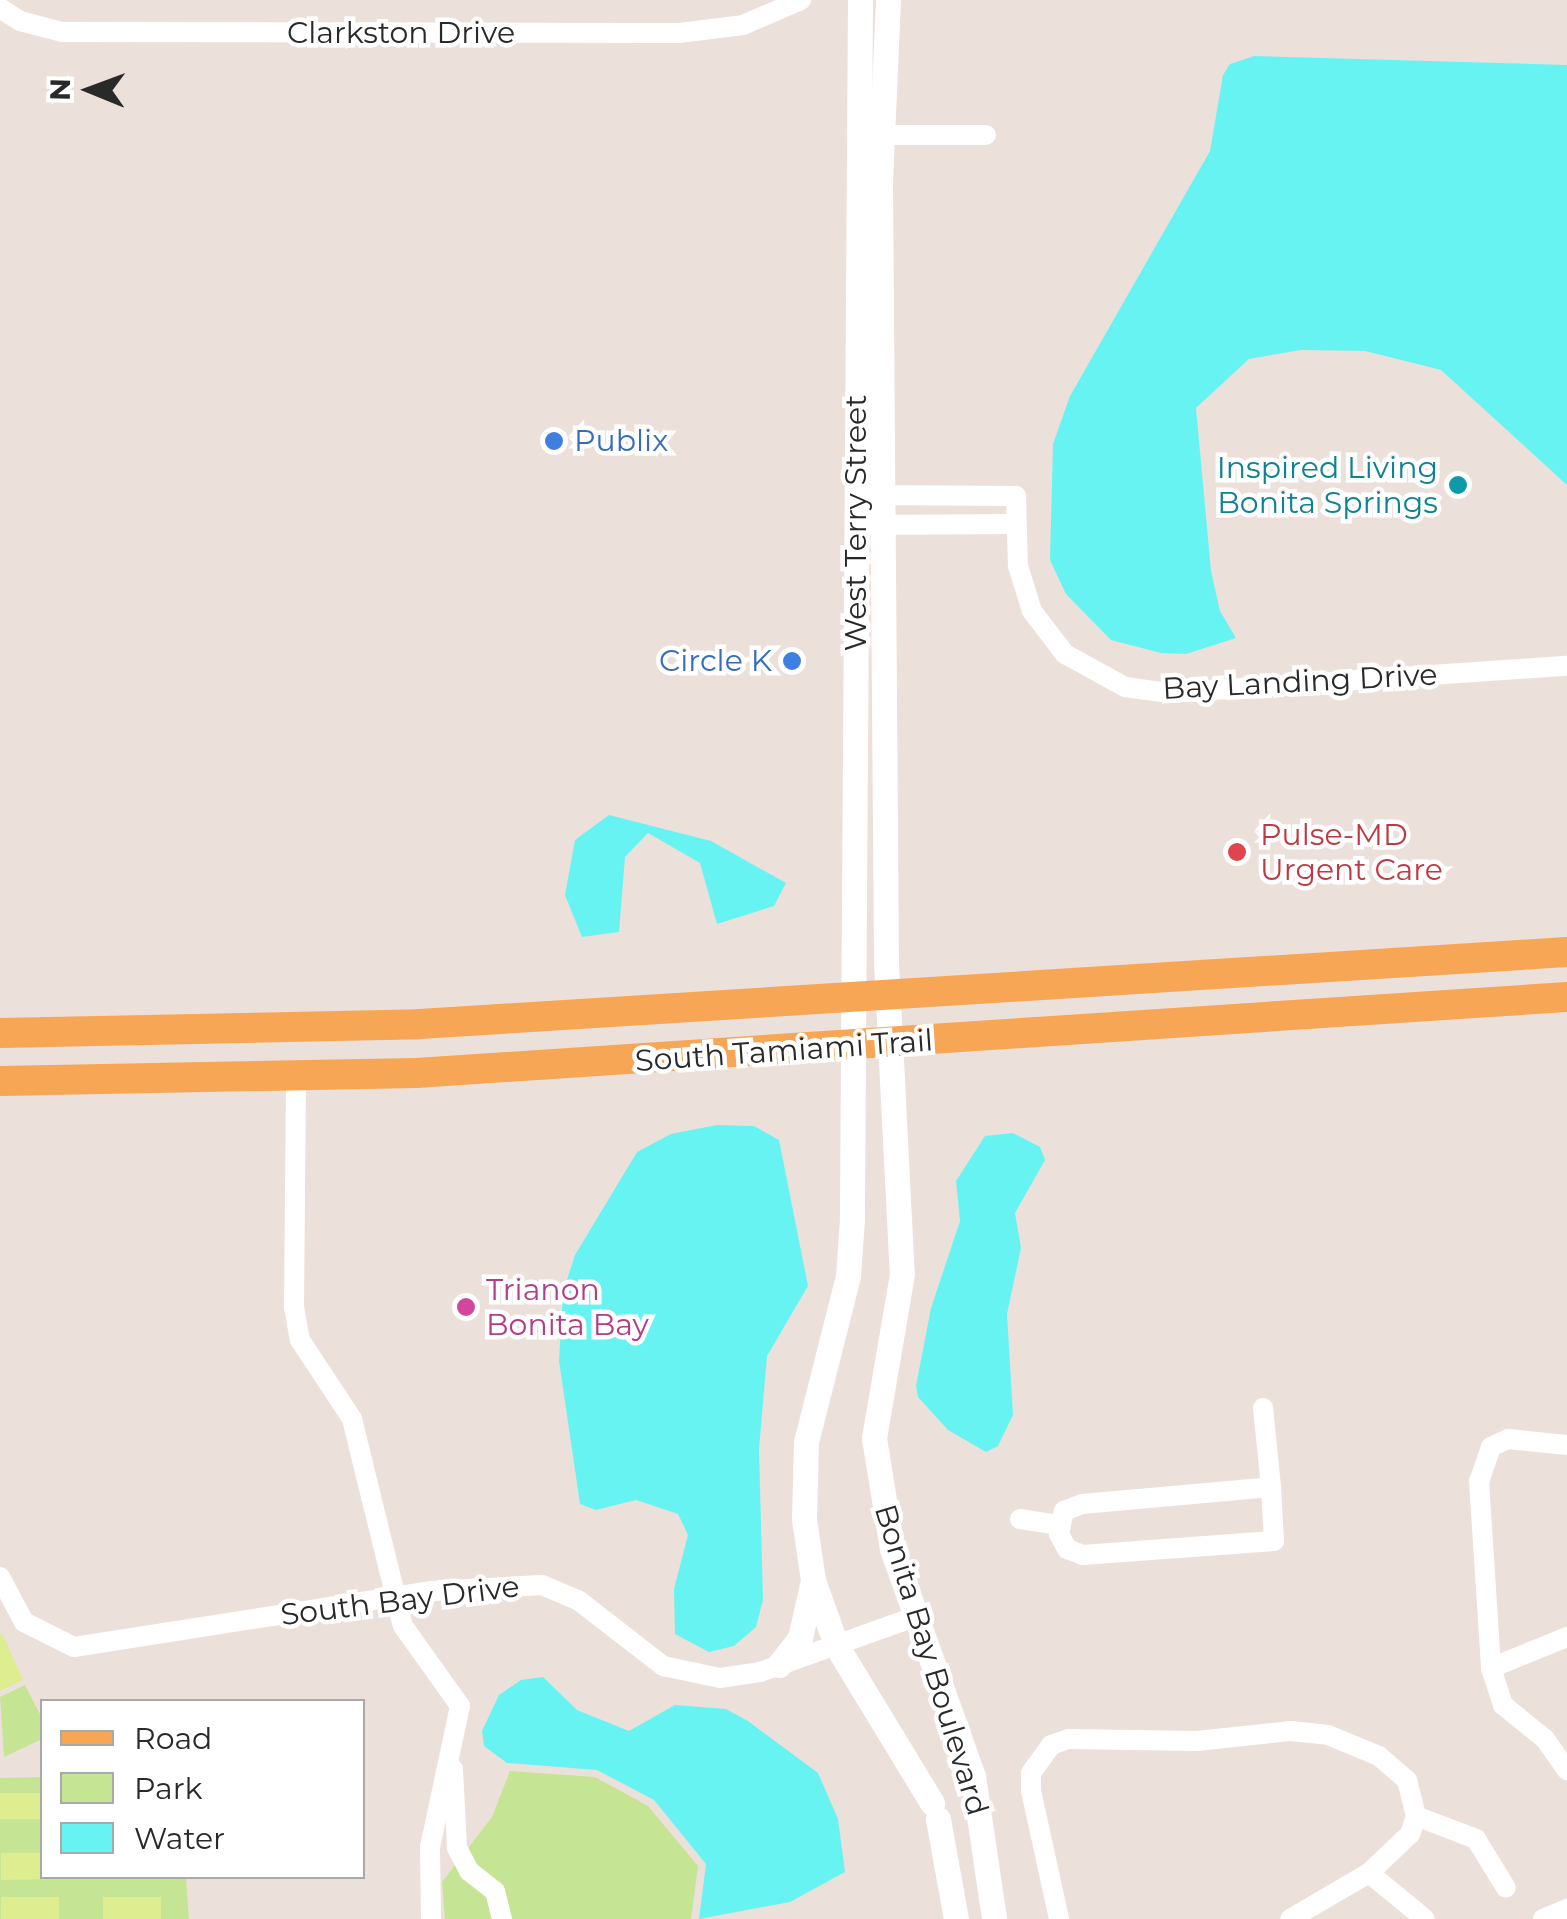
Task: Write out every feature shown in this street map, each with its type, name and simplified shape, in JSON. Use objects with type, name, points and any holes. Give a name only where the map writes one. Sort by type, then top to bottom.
[{"type":"main road","name":"South Tamiami Trail","points":[[0,1033],[324,1028],[1567,952]]},
{"type":"main road","name":"South Tamiami Trail","points":[[0,1082],[296,1078],[854,1047],[1567,997]]},
{"type":"street","name":"Clarkston Drive","points":[[0,8],[20,22],[62,32],[679,34],[742,25],[801,0]]},
{"type":"street","name":"West Terry Street","points":[[854,1047],[860,0]]},
{"type":"street","name":"West Terry Street","points":[[888,0],[880,135],[888,1044]]},
{"type":"street","points":[[880,135],[986,135]]},
{"type":"street","name":"Bay Landing Drive","points":[[856,494],[1016,496],[1023,587],[1046,633],[1086,669],[1125,686],[1168,693],[1567,666]]},
{"type":"street","points":[[856,525],[1016,524]]},
{"type":"street","name":"Bonita Bay Boulevard","points":[[888,1044],[902,1274],[874,1438],[882,1514],[973,1776],[994,1919]]},
{"type":"street","name":"Bonita Bay Boulevard","points":[[854,1047],[850,1256],[806,1442],[804,1518],[813,1580],[836,1645],[935,1811],[956,1919]]},
{"type":"street","points":[[296,1078],[294,1307],[300,1340],[352,1419],[394,1598],[418,1654],[460,1706],[452,1761],[430,1847],[431,1919]]},
{"type":"street","points":[[1263,1408],[1271,1487],[1274,1541],[1083,1555],[1067,1549],[1058,1525],[1064,1511],[1082,1504],[1271,1487]]},
{"type":"street","points":[[1567,1445],[1508,1439],[1491,1447],[1481,1463],[1490,1668],[1504,1705],[1545,1739],[1567,1770]]},
{"type":"street","points":[[1020,1519],[1058,1525]]},
{"type":"street","name":"South Bay Drive","points":[[0,1577],[24,1622],[39,1635],[74,1647],[394,1598],[542,1584],[578,1600],[630,1646],[680,1673],[720,1678],[779,1665],[917,1616]]},
{"type":"street","points":[[779,1665],[800,1638],[813,1580]]},
{"type":"street","points":[[1490,1668],[1567,1636]]},
{"type":"street","points":[[1059,1919],[1031,1773],[1038,1757],[1068,1739],[1328,1736],[1395,1768],[1408,1780],[1416,1816],[1410,1834],[1368,1873],[1290,1919]]},
{"type":"street","points":[[452,1761],[457,1848],[469,1870],[496,1891],[502,1919]]},
{"type":"street","points":[[1416,1816],[1476,1839],[1506,1888]]},
{"type":"street","points":[[1368,1873],[1425,1919]]},
{"type":"street","points":[[1543,1919],[1567,1910]]},
{"type":"green space","points":[[0,1634],[23,1680],[0,1691]]},
{"type":"green space","points":[[25,1685],[40,1714],[40,1740],[4,1757],[0,1697]]},
{"type":"green space","points":[[510,1771],[595,1777],[648,1806],[698,1866],[691,1919],[445,1919],[442,1882],[492,1817]]},
{"type":"green space","points":[[40,1777],[40,1879],[186,1879],[189,1919],[0,1919],[0,1778]]},
{"type":"green space","points":[[0,1793],[40,1793],[40,1819],[0,1819]]},
{"type":"green space","points":[[1,1853],[40,1853],[40,1879],[59,1879],[1,1880]]},
{"type":"green space","points":[[1,1897],[59,1897],[59,1919],[1,1919]]},
{"type":"green space","points":[[103,1897],[161,1897],[161,1919],[103,1919]]},
{"type":"water","points":[[1254,56],[1567,65],[1567,485],[1441,370],[1365,351],[1301,350],[1249,359],[1196,408],[1211,571],[1220,611],[1236,638],[1186,654],[1161,653],[1111,640],[1066,594],[1050,560],[1053,444],[1070,396],[1210,151],[1223,75],[1230,64]]},
{"type":"water","points":[[609,815],[711,841],[786,883],[774,906],[717,924],[700,863],[648,833],[625,857],[619,932],[582,937],[565,895],[575,840]]},
{"type":"water","points":[[717,1125],[754,1126],[779,1140],[808,1286],[767,1356],[759,1449],[763,1600],[756,1627],[734,1646],[709,1652],[675,1634],[674,1589],[688,1535],[678,1514],[636,1500],[596,1510],[580,1504],[559,1361],[563,1292],[575,1255],[637,1152],[671,1134]]},
{"type":"water","points":[[1013,1133],[1040,1147],[1045,1160],[1015,1213],[1021,1248],[1007,1314],[1013,1415],[998,1446],[986,1452],[948,1430],[918,1397],[916,1386],[931,1308],[960,1221],[956,1181],[985,1136]]},
{"type":"water","points":[[543,1677],[577,1710],[629,1731],[675,1705],[726,1709],[748,1721],[818,1773],[838,1819],[845,1872],[790,1902],[699,1919],[706,1864],[654,1800],[597,1770],[507,1763],[484,1746],[482,1731],[499,1695],[521,1680]]},
{"type":"place","name":"Publix","points":[[554,441]]},
{"type":"place","name":"Inspired Living Bonita Springs","points":[[1458,485]]},
{"type":"place","name":"Circle K","points":[[792,661]]},
{"type":"place","name":"Pulse-MD Urgent Care","points":[[1237,852]]},
{"type":"place","name":"Trianon Bonita Bay","points":[[466,1307]]}]
